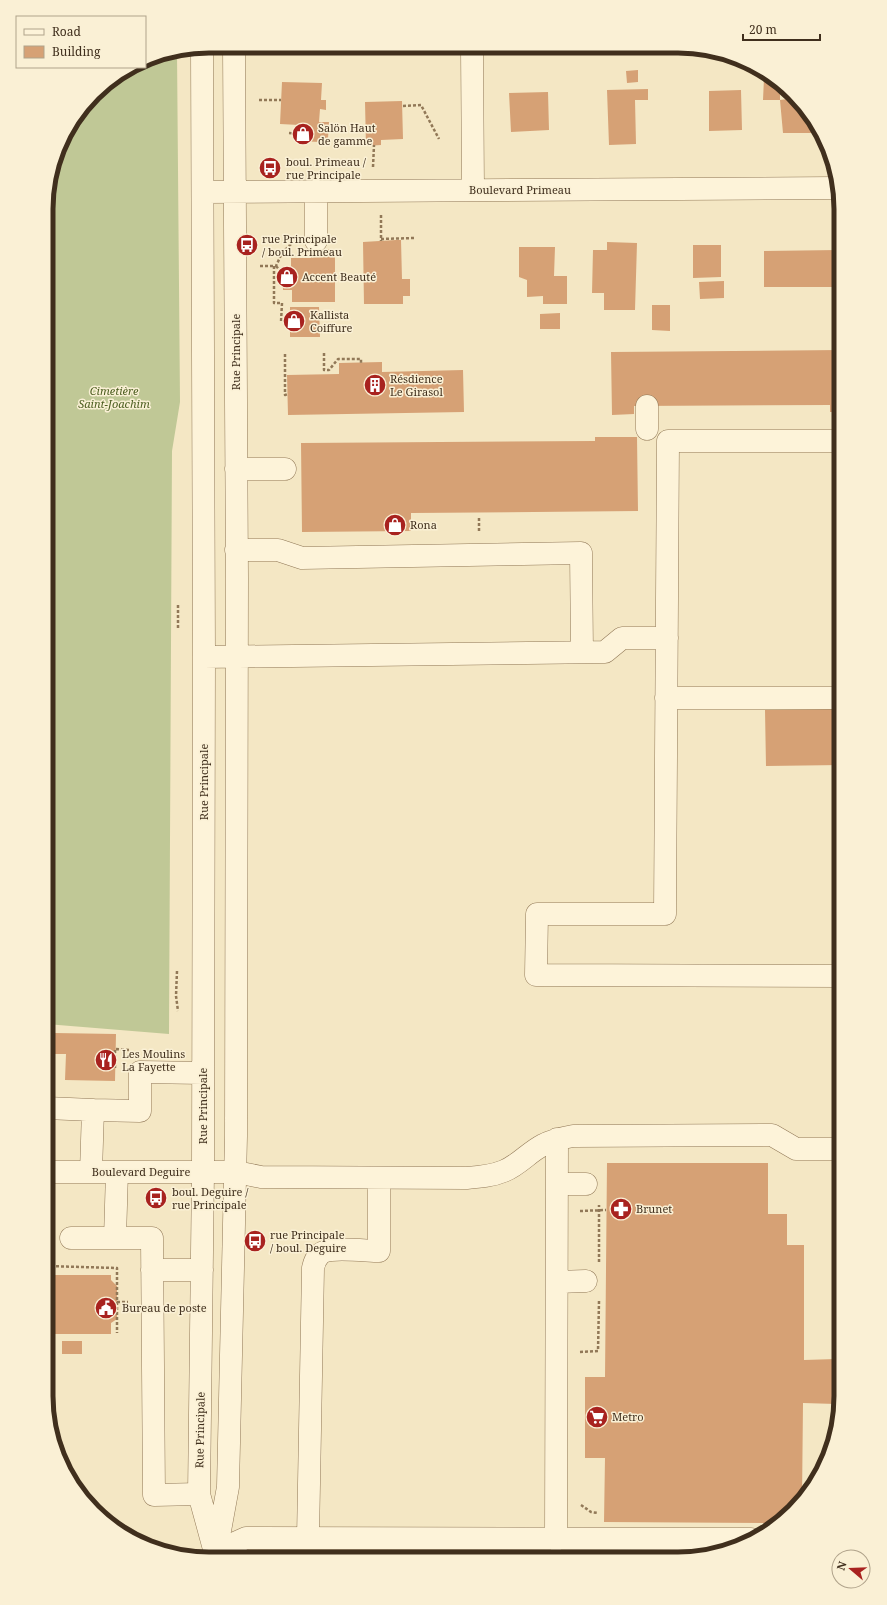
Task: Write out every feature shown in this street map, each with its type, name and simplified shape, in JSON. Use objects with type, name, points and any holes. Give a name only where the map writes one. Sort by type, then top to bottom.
[{"type":"street","name":"Rue Principale","points":[[202,53],[204,657],[203,1172],[199,1494],[214,1552]]},
{"type":"street","name":"Rue Principale","points":[[216,1552],[228,1487],[236,1172],[237,657],[236,191],[234,53]]},
{"type":"street","points":[[472,53],[474,190]]},
{"type":"street","name":"Boulevard Primeau","points":[[203,192],[833,188]]},
{"type":"street","points":[[307,240],[316,191]]},
{"type":"street","points":[[646,429],[647,406]]},
{"type":"street","points":[[834,441],[668,441],[665,914],[537,914],[536,975],[834,976]]},
{"type":"street","points":[[236,469],[285,469]]},
{"type":"street","points":[[236,550],[278,550],[302,558],[581,553],[582,652]]},
{"type":"street","points":[[204,657],[605,652],[622,638],[667,638]]},
{"type":"street","points":[[666,698],[834,698]]},
{"type":"street","points":[[53,1108],[140,1111],[140,1072],[203,1073]]},
{"type":"street","points":[[91,1172],[93,1110]]},
{"type":"street","name":"Boulevard Deguire","points":[[53,1172],[236,1172],[261,1177],[467,1178],[490,1176],[518,1164],[543,1145],[557,1139],[573,1136],[772,1135],[796,1149],[834,1149]]},
{"type":"street","points":[[556,1540],[557,1139]]},
{"type":"street","points":[[115,1238],[117,1172]]},
{"type":"street","points":[[308,1538],[313,1268],[315,1261],[320,1254],[329,1250],[379,1251],[379,1178]]},
{"type":"street","points":[[557,1184],[586,1184]]},
{"type":"street","points":[[71,1238],[152,1238],[154,1495],[199,1494]]},
{"type":"street","points":[[152,1270],[202,1270]]},
{"type":"street","points":[[557,1282],[595,1281]]},
{"type":"street","points":[[220,1552],[246,1538],[556,1540],[740,1539]]},
{"type":"path","points":[[253,100],[281,100]]},
{"type":"path","points":[[403,106],[421,105],[439,139]]},
{"type":"path","points":[[289,134],[298,134]]},
{"type":"path","points":[[373,167],[374,145]]},
{"type":"path","points":[[381,215],[381,240],[415,238]]},
{"type":"path","points":[[290,322],[283,322],[282,303],[274,303],[275,266],[282,253],[307,240]]},
{"type":"path","points":[[254,266],[275,266],[283,274]]},
{"type":"path","points":[[324,353],[324,370],[329,370],[338,360],[361,359],[361,363]]},
{"type":"path","points":[[285,354],[285,394],[288,394]]},
{"type":"path","points":[[576,1352],[598,1351],[595,1281],[599,1204]]},
{"type":"path","points":[[574,1211],[606,1210]]},
{"type":"path","points":[[53,1266],[117,1268],[117,1333]]},
{"type":"path","points":[[579,1503],[591,1512],[599,1513]]},
{"type":"green space","name":"Cimetière Saint-Joachim","points":[[177,56],[180,402],[172,451],[169,1034],[53,1025],[53,199],[61,159],[69,140],[85,114],[106,92],[122,79],[140,69],[146,68],[149,65]]},
{"type":"building","points":[[638,70],[638,82],[627,83],[626,71]]},
{"type":"building","points":[[764,78],[780,91],[780,100],[763,100]]},
{"type":"building","points":[[282,82],[322,83],[321,100],[326,100],[326,110],[320,109],[319,122],[329,122],[328,138],[320,138],[320,142],[298,141],[299,125],[280,124]]},
{"type":"building","points":[[648,89],[648,100],[635,100],[636,144],[609,145],[607,90]]},
{"type":"building","points":[[741,90],[742,130],[709,131],[709,91]]},
{"type":"building","points":[[548,92],[549,130],[511,132],[509,93]]},
{"type":"building","points":[[788,99],[808,122],[811,127],[811,133],[783,133],[780,100]]},
{"type":"building","points":[[402,101],[403,139],[381,140],[381,145],[366,146],[365,102]]},
{"type":"building","points":[[401,240],[402,279],[410,279],[410,296],[403,296],[403,304],[364,304],[363,242]]},
{"type":"building","points":[[607,242],[637,243],[635,310],[604,310],[604,293],[592,293],[593,250],[607,250]]},
{"type":"building","points":[[693,245],[721,245],[721,277],[693,278]]},
{"type":"building","points":[[519,247],[555,247],[554,276],[567,276],[567,304],[543,304],[543,296],[527,297],[527,280],[519,277]]},
{"type":"building","points":[[311,249],[335,249],[335,302],[292,302],[292,290],[283,290],[283,272],[291,272],[291,258],[311,258]]},
{"type":"building","points":[[834,250],[834,287],[764,287],[764,251]]},
{"type":"building","points":[[724,281],[724,298],[700,299],[699,282]]},
{"type":"building","points":[[652,305],[670,305],[670,331],[652,330]]},
{"type":"building","points":[[290,307],[319,307],[320,337],[290,337]]},
{"type":"building","points":[[560,313],[560,329],[540,329],[540,314]]},
{"type":"building","points":[[834,350],[834,412],[830,412],[830,405],[634,406],[634,414],[612,415],[611,352]]},
{"type":"building","name":"Résdience Le Girasol","points":[[382,362],[382,372],[463,370],[464,412],[288,415],[287,375],[339,374],[339,363]]},
{"type":"building","points":[[595,437],[637,437],[638,511],[411,513],[411,531],[302,532],[301,443],[595,441]]},
{"type":"building","points":[[834,709],[834,765],[766,766],[765,710]]},
{"type":"building","points":[[54,1033],[116,1034],[115,1081],[65,1080],[66,1054],[53,1054]]},
{"type":"building","points":[[607,1163],[768,1163],[768,1214],[787,1214],[787,1245],[804,1245],[804,1360],[834,1359],[834,1404],[803,1403],[802,1491],[769,1523],[604,1522],[605,1458],[585,1458],[585,1377],[605,1377]]},
{"type":"building","points":[[53,1275],[111,1275],[111,1280],[117,1286],[117,1319],[111,1323],[111,1334],[53,1334]]},
{"type":"building","points":[[62,1341],[82,1341],[82,1354],[62,1354]]},
{"type":"place","name":"Salön Haut de gamme","points":[[303,134]]},
{"type":"place","name":"boul. Primeau / rue Principale","points":[[270,168]]},
{"type":"place","name":"rue Principale / boul. Primeau","points":[[247,245]]},
{"type":"place","name":"Accent Beauté","points":[[287,277]]},
{"type":"place","name":"Kallista Coiffure","points":[[294,321]]},
{"type":"place","name":"Résdience Le Girasol","points":[[375,385]]},
{"type":"place","name":"Rona","points":[[395,525]]},
{"type":"place","name":"Les Moulins La Fayette","points":[[106,1060]]},
{"type":"place","name":"boul. Deguire / rue Principale","points":[[156,1198]]},
{"type":"place","name":"Brunet","points":[[621,1209]]},
{"type":"place","name":"rue Principale / boul. Deguire","points":[[255,1241]]},
{"type":"place","name":"Bureau de poste","points":[[106,1308]]},
{"type":"place","name":"Metro","points":[[597,1417]]}]
